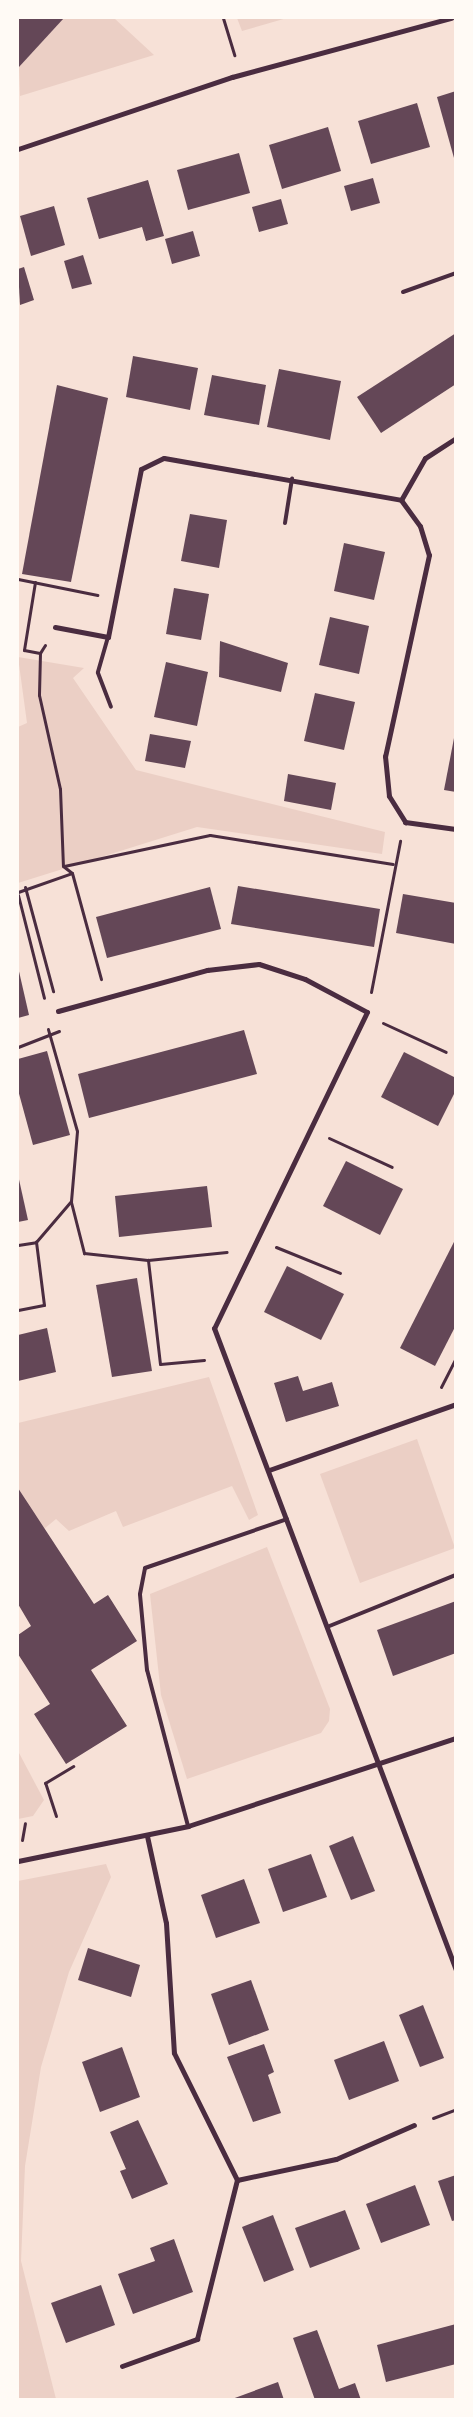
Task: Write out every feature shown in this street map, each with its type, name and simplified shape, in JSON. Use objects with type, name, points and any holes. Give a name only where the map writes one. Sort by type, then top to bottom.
[{"type":"street","points":[[18,149],[240,75],[451,18]]},
{"type":"street","points":[[401,500],[425,458],[456,438]]},
{"type":"street","points":[[55,627],[108,637],[141,469],[164,458],[292,479],[401,500],[420,526],[429,555],[385,756],[388,796],[405,822],[456,830]]},
{"type":"street","points":[[58,1011],[207,970],[259,964],[305,979],[367,1014],[214,1328],[381,1765],[456,1970]]},
{"type":"street","points":[[268,1470],[456,1404]]},
{"type":"street","points":[[18,1862],[188,1826],[381,1765],[456,1738]]},
{"type":"street","points":[[122,2366],[198,2339],[237,2180],[174,2053],[166,1923],[147,1836]]},
{"type":"street","points":[[237,2180],[336,2159],[414,2125]]},
{"type":"lane","points":[[403,292],[456,273]]},
{"type":"lane","points":[[285,523],[292,479]]},
{"type":"lane","points":[[108,637],[98,673],[111,707]]},
{"type":"lane","points":[[188,1826],[147,1670],[140,1594],[144,1568],[287,1519]]},
{"type":"lane","points":[[327,1627],[456,1575]]},
{"type":"path","points":[[223,18],[240,75]]},
{"type":"path","points":[[18,579],[114,599]]},
{"type":"path","points":[[35,582],[24,650],[40,653]]},
{"type":"path","points":[[55,627],[40,653],[39,695],[60,789],[63,866],[72,874],[106,997]]},
{"type":"path","points":[[405,822],[393,864],[367,1014],[446,1052]]},
{"type":"path","points":[[63,866],[210,835],[393,864]]},
{"type":"path","points":[[45,1002],[18,893],[25,887],[72,874]]},
{"type":"path","points":[[25,887],[58,1011]]},
{"type":"path","points":[[47,1020],[77,1131],[71,1201],[84,1253],[148,1260],[253,1250]]},
{"type":"path","points":[[311,1130],[392,1167]]},
{"type":"path","points":[[18,1245],[36,1242],[71,1201]]},
{"type":"path","points":[[258,1240],[340,1273]]},
{"type":"path","points":[[18,1310],[44,1305],[36,1242]]},
{"type":"path","points":[[148,1260],[160,1364],[226,1358]]},
{"type":"path","points":[[56,1816],[44,1783],[73,1766]]},
{"type":"path","points":[[414,2125],[456,2109]]},
{"type":"shaded area","points":[[64,18],[114,18],[154,55],[20,96],[19,67]]},
{"type":"shaded area","points":[[237,18],[287,18],[242,31]]},
{"type":"shaded area","points":[[18,657],[84,668],[73,678],[136,770],[385,832],[382,854],[197,827],[18,883],[18,727],[27,723]]},
{"type":"shaded area","points":[[209,1377],[258,1515],[249,1520],[232,1486],[123,1527],[116,1511],[69,1531],[56,1519],[44,1529],[18,1488],[18,1423]]},
{"type":"shaded area","points":[[417,1439],[455,1548],[360,1583],[320,1474]]},
{"type":"shaded area","points":[[267,1547],[330,1709],[329,1721],[321,1733],[187,1779],[161,1695],[150,1594]]},
{"type":"shaded area","points":[[19,1753],[44,1800],[33,1816],[18,1819]]},
{"type":"shaded area","points":[[106,1864],[111,1877],[69,1972],[41,2067],[25,2166],[21,2261],[56,2399],[18,2399],[18,1881]]},
{"type":"building","points":[[18,18],[64,18],[19,67],[18,66]]},
{"type":"building","points":[[456,91],[456,157],[454,158],[437,97]]},
{"type":"building","points":[[417,103],[430,147],[371,164],[358,121]]},
{"type":"building","points":[[328,127],[341,171],[282,189],[269,145]]},
{"type":"building","points":[[239,153],[250,193],[188,210],[177,170]]},
{"type":"building","points":[[373,178],[380,203],[351,211],[344,186]]},
{"type":"building","points":[[148,180],[164,236],[146,241],[142,227],[99,239],[87,198]]},
{"type":"building","points":[[281,199],[288,224],[259,232],[252,207]]},
{"type":"building","points":[[54,206],[65,245],[31,256],[20,216]]},
{"type":"building","points":[[193,231],[200,256],[172,264],[165,239]]},
{"type":"building","points":[[83,255],[92,284],[72,289],[64,261]]},
{"type":"building","points":[[24,267],[34,300],[20,305],[18,269]]},
{"type":"building","points":[[456,333],[456,384],[381,433],[357,397]]},
{"type":"building","points":[[133,356],[198,368],[190,410],[126,397]]},
{"type":"building","points":[[279,369],[341,381],[330,440],[267,427]]},
{"type":"building","points":[[212,375],[266,385],[259,425],[204,415]]},
{"type":"building","points":[[57,385],[108,398],[71,582],[22,574]]},
{"type":"building","points":[[190,514],[227,520],[219,568],[181,561]]},
{"type":"building","points":[[344,543],[385,552],[374,600],[334,591]]},
{"type":"building","points":[[174,588],[209,594],[201,640],[166,634]]},
{"type":"building","points":[[330,617],[369,626],[359,674],[319,665]]},
{"type":"building","points":[[220,641],[288,663],[281,692],[219,677]]},
{"type":"building","points":[[166,662],[208,672],[197,726],[154,717]]},
{"type":"building","points":[[315,693],[355,702],[344,750],[304,741]]},
{"type":"building","points":[[456,733],[456,792],[444,790]]},
{"type":"building","points":[[150,734],[191,741],[185,768],[145,761]]},
{"type":"building","points":[[288,774],[336,783],[331,810],[284,801]]},
{"type":"building","points":[[238,886],[380,909],[374,947],[231,924]]},
{"type":"building","points":[[210,887],[221,929],[107,958],[96,917]]},
{"type":"building","points":[[403,894],[456,903],[456,944],[396,933]]},
{"type":"building","points":[[18,967],[29,1015],[18,1018]]},
{"type":"building","points":[[244,1030],[257,1074],[89,1118],[78,1074]]},
{"type":"building","points":[[47,1051],[70,1135],[33,1145],[18,1090],[18,1059]]},
{"type":"building","points":[[404,1052],[456,1078],[456,1090],[438,1126],[381,1097]]},
{"type":"building","points":[[346,1161],[403,1189],[380,1235],[323,1206]]},
{"type":"building","points":[[18,1175],[28,1220],[18,1222]]},
{"type":"building","points":[[207,1186],[212,1227],[119,1237],[115,1196]]},
{"type":"building","points":[[456,1238],[456,1325],[435,1366],[400,1348]]},
{"type":"building","points":[[287,1266],[344,1294],[321,1340],[264,1312]]},
{"type":"building","points":[[137,1278],[152,1371],[112,1377],[96,1285]]},
{"type":"building","points":[[47,1328],[56,1372],[18,1381],[18,1335]]},
{"type":"building","points":[[298,1376],[303,1391],[332,1382],[339,1406],[286,1422],[274,1383]]},
{"type":"building","points":[[18,1488],[94,1604],[108,1595],[137,1641],[91,1670],[127,1726],[66,1764],[34,1714],[50,1704],[18,1654],[18,1635],[31,1626],[18,1604]]},
{"type":"building","points":[[456,1601],[456,1653],[393,1676],[377,1630]]},
{"type":"building","points":[[353,1836],[375,1891],[351,1900],[329,1846]]},
{"type":"building","points":[[311,1854],[327,1897],[283,1912],[268,1869]]},
{"type":"building","points":[[244,1879],[260,1923],[216,1938],[201,1895]]},
{"type":"building","points":[[88,1948],[140,1965],[131,1997],[78,1980]]},
{"type":"building","points":[[251,1980],[269,2030],[229,2045],[211,1994]]},
{"type":"building","points":[[423,2005],[444,2058],[420,2067],[399,2015]]},
{"type":"building","points":[[384,2041],[399,2081],[349,2100],[334,2060]]},
{"type":"building","points":[[264,2044],[274,2072],[268,2075],[281,2113],[253,2122],[227,2057]]},
{"type":"building","points":[[122,2047],[140,2097],[100,2112],[82,2062]]},
{"type":"building","points":[[138,2120],[168,2184],[132,2199],[120,2171],[126,2169],[110,2132]]},
{"type":"building","points":[[456,2175],[456,2220],[452,2221],[438,2181]]},
{"type":"building","points":[[415,2185],[430,2225],[381,2243],[366,2204]]},
{"type":"building","points":[[345,2210],[360,2249],[310,2268],[295,2228]]},
{"type":"building","points":[[273,2215],[294,2270],[264,2282],[242,2227]]},
{"type":"building","points":[[174,2239],[193,2292],[133,2314],[118,2274],[155,2261],[150,2248]]},
{"type":"building","points":[[101,2285],[115,2325],[66,2343],[51,2303]]},
{"type":"building","points":[[456,2324],[456,2364],[386,2382],[377,2345]]},
{"type":"building","points":[[317,2330],[339,2389],[355,2383],[361,2400],[315,2400],[293,2338]]},
{"type":"building","points":[[278,2382],[284,2400],[232,2400],[232,2399]]}]
